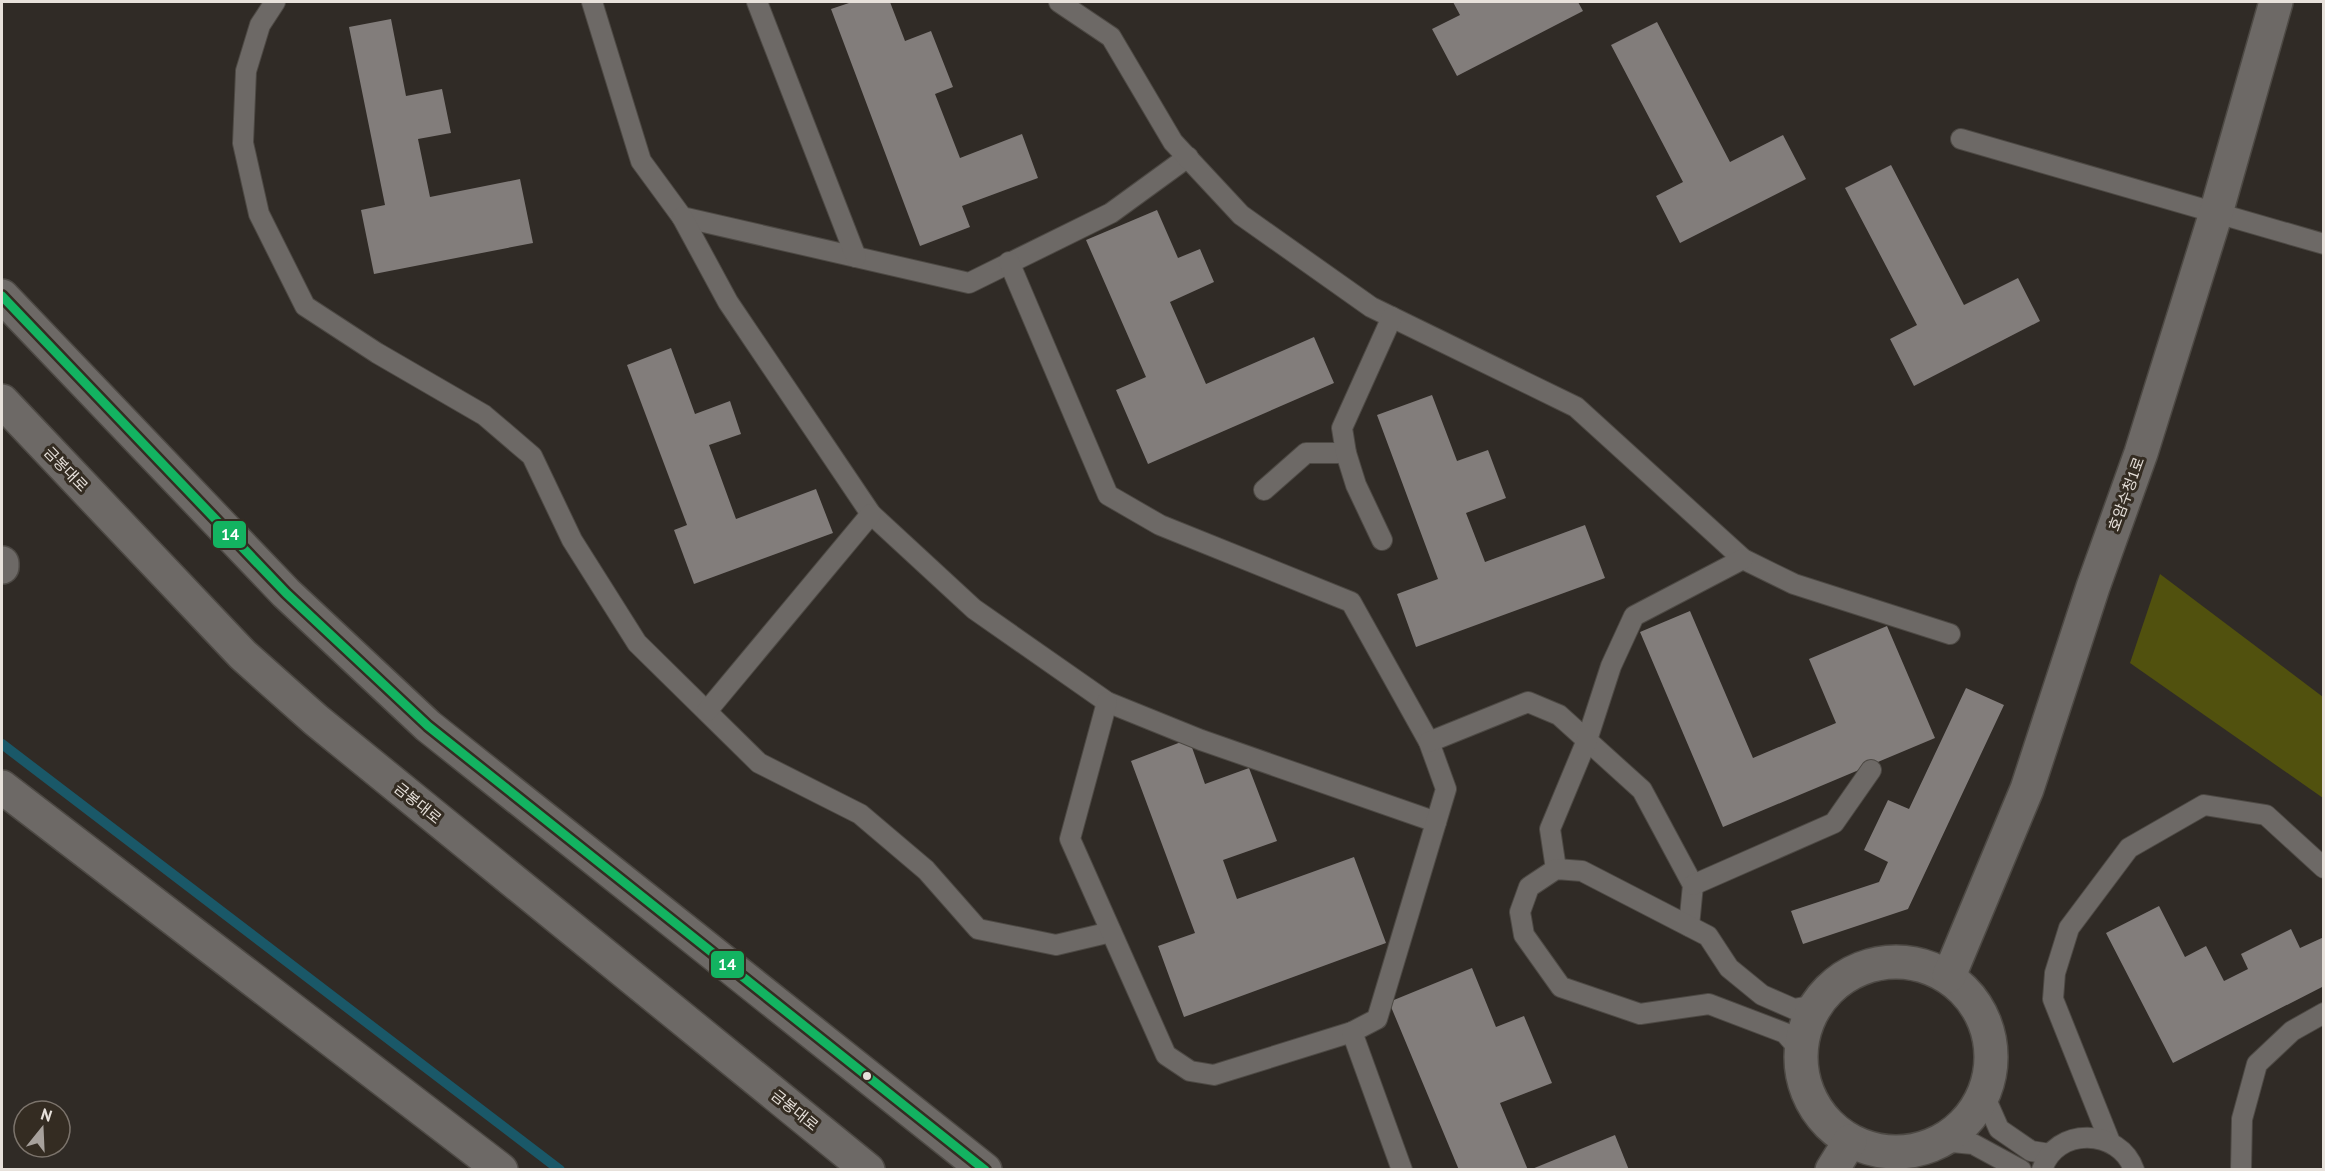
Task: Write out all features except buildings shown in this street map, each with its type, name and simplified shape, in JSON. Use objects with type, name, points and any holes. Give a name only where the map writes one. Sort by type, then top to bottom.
[{"type":"street","name":"호암수청1로","points":[[1949,976],[2027,789],[2093,587],[2141,453],[2216,213],[2276,2]]},
{"type":"street","points":[[2,296],[286,593],[428,726],[985,1170]]},
{"type":"street","name":"금봉대로","points":[[2,401],[243,655],[316,720],[868,1170]]},
{"type":"street","points":[[2,787],[501,1170]]},
{"type":"street","points":[[1895,961],[1926,965],[1949,976],[1976,1004],[1989,1033],[1992,1064],[1984,1095],[1967,1121],[1941,1141],[1911,1151],[1880,1151],[1850,1141],[1825,1121],[1808,1095],[1800,1065],[1802,1033],[1815,1005],[1836,981],[1864,966],[1895,961]]},
{"type":"street","points":[[1832,1170],[1850,1141]]},
{"type":"lane","points":[[275,2],[260,26],[246,71],[243,143],[259,214],[305,306],[377,353],[484,416],[532,456],[572,540],[637,643],[759,763],[860,814],[926,870],[978,929],[1056,945],[1111,932]]},
{"type":"lane","points":[[592,2],[641,161],[682,217],[728,302],[871,514],[974,609],[1107,702],[1201,740],[1436,822]]},
{"type":"lane","points":[[758,2],[856,257]]},
{"type":"lane","points":[[1059,2],[1111,37],[1173,142],[1241,215],[1371,307],[1576,407],[1743,559],[1794,584],[1950,634]]},
{"type":"lane","points":[[1961,139],[2324,244]]},
{"type":"lane","points":[[682,217],[969,283],[1111,213],[1188,157]]},
{"type":"lane","points":[[1009,262],[1108,495],[1160,525],[1352,602],[1429,742],[1446,789],[1377,1019],[1352,1032],[1214,1075],[1190,1071],[1166,1055],[1070,839],[1107,702]]},
{"type":"lane","points":[[1382,540],[1356,485],[1346,453],[1342,428],[1392,317]]},
{"type":"lane","points":[[1263,490],[1306,453],[1346,453]]},
{"type":"lane","points":[[707,711],[871,514]]},
{"type":"lane","points":[[1556,869],[1550,829],[1587,740],[1611,666],[1634,616],[1743,559]]},
{"type":"lane","points":[[1429,742],[1528,702],[1559,715],[1642,790],[1692,885],[1689,926]]},
{"type":"lane","points":[[1692,885],[1834,823],[1871,770]]},
{"type":"lane","points":[[2110,1142],[2054,999],[2055,973],[2069,928],[2129,848],[2204,805],[2266,815],[2324,868]]},
{"type":"lane","points":[[1801,1051],[1785,1033],[1708,1004],[1640,1014],[1561,987],[1524,935],[1520,912],[1529,887],[1556,869],[1582,871],[1708,936],[1729,968],[1762,995],[1794,1009],[1815,1005]]},
{"type":"lane","points":[[2241,1170],[2242,1119],[2257,1064],[2292,1031],[2324,1013]]},
{"type":"lane","points":[[1352,1032],[1402,1170]]},
{"type":"lane","points":[[1984,1095],[1999,1129],[2046,1162],[2064,1143],[2078,1138],[2093,1137],[2110,1142],[2123,1152],[2134,1170]]},
{"type":"lane","points":[[1941,1141],[1973,1144],[2022,1170]]},
{"type":"shaded area","points":[[2160,574],[2323,697],[2323,798],[2130,663]]},
{"type":"waterway","points":[[2,744],[560,1170]]},
{"type":"transit line","name":"14","points":[[2,296],[286,593],[428,726],[985,1170]]}]
